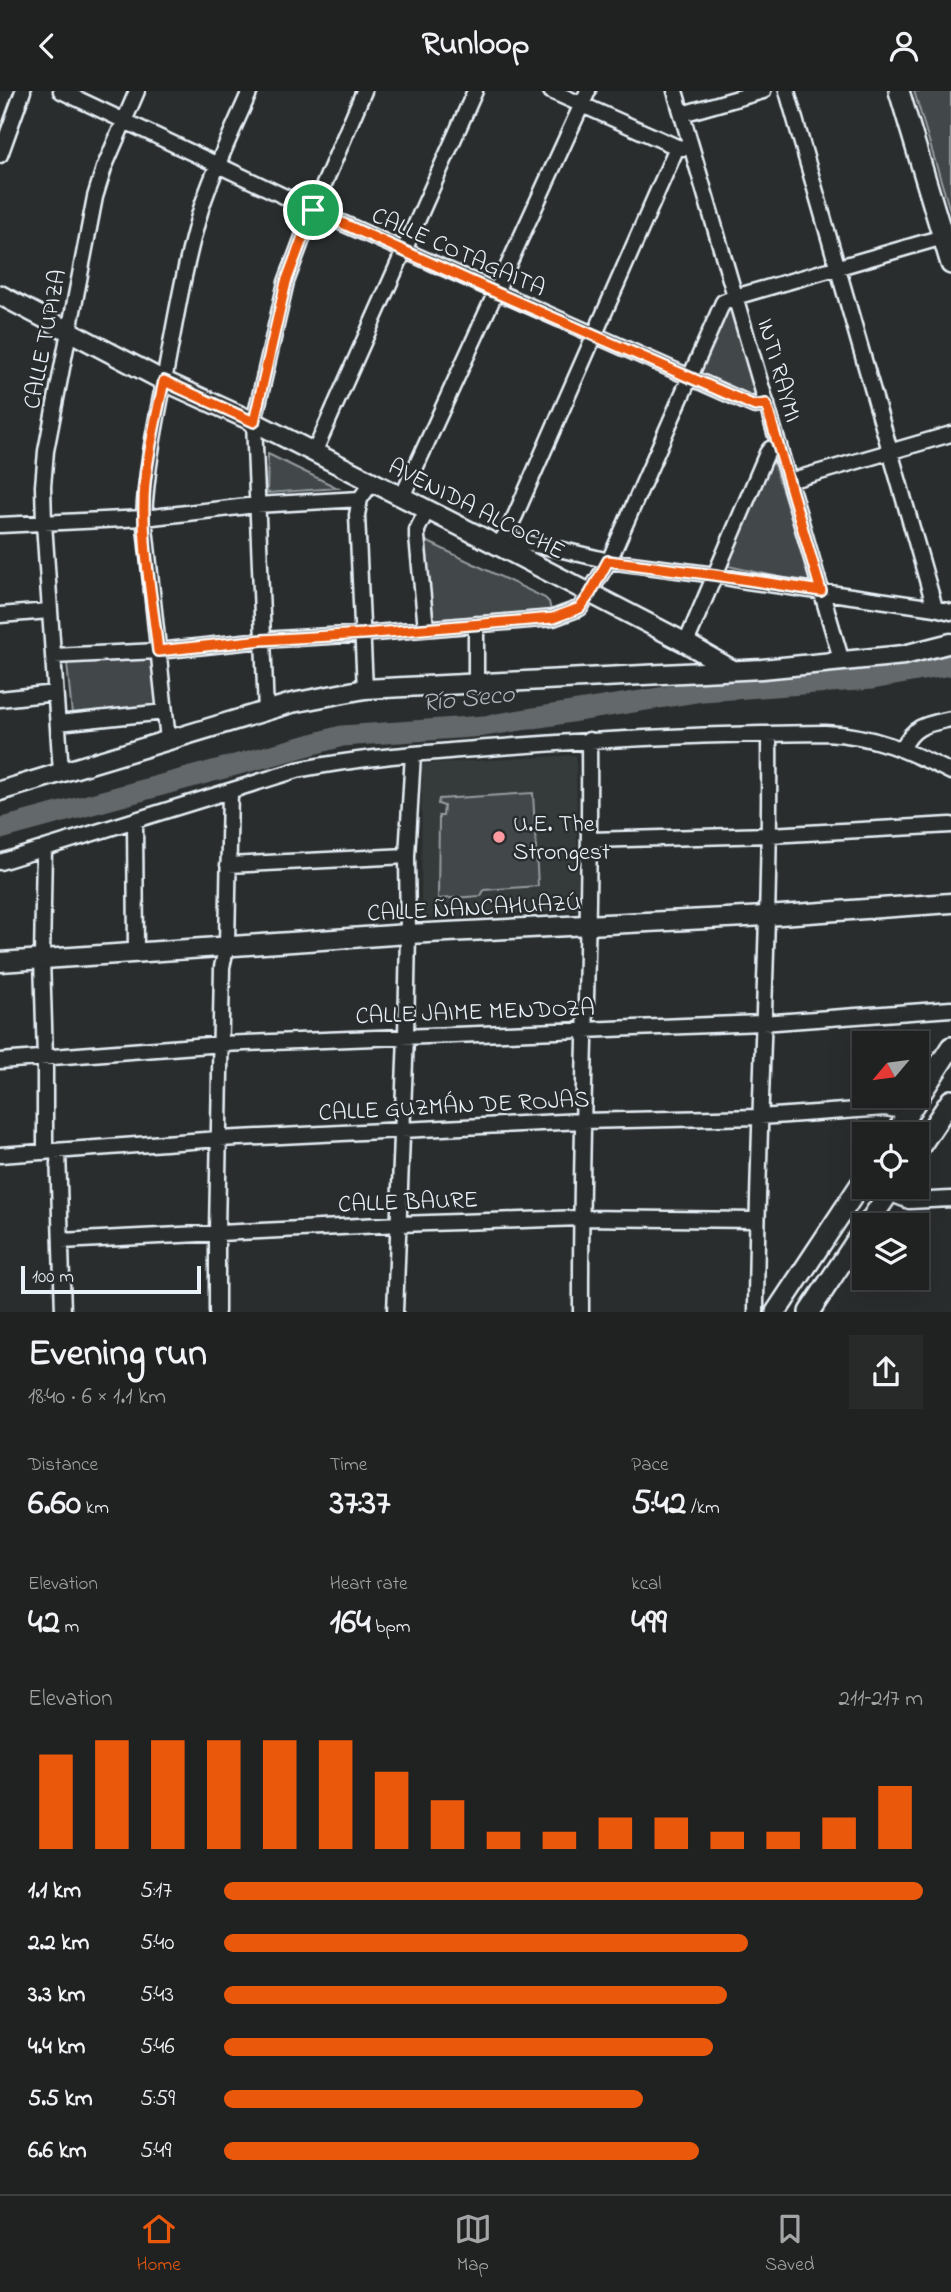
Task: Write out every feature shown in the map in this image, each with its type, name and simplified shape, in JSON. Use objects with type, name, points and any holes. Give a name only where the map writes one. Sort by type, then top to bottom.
[{"type":"main road","points":[[899,91],[951,264]]},
{"type":"main road","points":[[903,1122],[951,1047]]},
{"type":"main road","points":[[929,1133],[951,1100]]},
{"type":"main road","points":[[776,1312],[852,1197]]},
{"type":"main road","points":[[809,1312],[852,1247]]},
{"type":"street","points":[[0,155],[23,91]]},
{"type":"street","name":"CALLE COTAGAITA","points":[[61,91],[497,293],[755,406],[766,404]]},
{"type":"street","name":"CALLE TUPIZA","points":[[61,772],[44,523],[46,451],[95,197],[138,91]]},
{"type":"street","points":[[168,740],[144,518],[145,484],[178,298],[202,207],[250,91]]},
{"type":"street","points":[[266,711],[254,422],[286,282],[313,210],[364,91]]},
{"type":"street","points":[[314,453],[475,91]]},
{"type":"street","points":[[499,545],[515,516],[594,336],[684,147],[585,98],[551,91]]},
{"type":"street","name":"INTI RAYMI","points":[[675,91],[682,114],[684,147],[735,296],[842,662]]},
{"type":"street","points":[[682,114],[763,91]]},
{"type":"street","points":[[786,91],[935,608]]},
{"type":"street","points":[[402,498],[585,98]]},
{"type":"street","points":[[53,656],[158,651],[262,640],[553,618],[580,608],[608,561],[723,302],[735,296],[943,237]]},
{"type":"street","name":"AVENIDA ALCOCHE","points":[[0,295],[164,381],[254,422],[499,545],[731,669]]},
{"type":"street","points":[[789,481],[951,434]]},
{"type":"street","points":[[686,643],[767,453],[779,445]]},
{"type":"street","points":[[365,689],[357,515],[360,499],[372,482]]},
{"type":"street","points":[[0,525],[144,518],[256,505],[360,499]]},
{"type":"street","points":[[426,628],[416,537],[427,510]]},
{"type":"street","points":[[499,545],[520,542],[608,561],[935,608],[951,613]]},
{"type":"street","points":[[0,615],[49,611]]},
{"type":"street","points":[[476,624],[476,683]]},
{"type":"street","points":[[0,791],[292,703],[365,689],[842,662],[904,655],[951,643]]},
{"type":"street","points":[[0,699],[55,693]]},
{"type":"street","points":[[58,723],[165,712]]},
{"type":"street","points":[[903,748],[915,730],[930,723],[951,719]]},
{"type":"street","points":[[756,1312],[756,1220],[770,835],[769,734]]},
{"type":"street","points":[[0,862],[297,770],[338,762],[413,754],[589,740],[850,734],[903,748],[951,772]]},
{"type":"street","points":[[581,1312],[580,1218],[590,840],[589,740]]},
{"type":"street","points":[[395,1312],[406,1036],[407,856],[413,754]]},
{"type":"street","points":[[217,1312],[216,1231],[222,967],[227,946],[230,791]]},
{"type":"street","points":[[135,820],[136,954]]},
{"type":"street","points":[[590,840],[770,835],[951,825]]},
{"type":"street","points":[[44,848],[42,959],[51,1152],[61,1241],[62,1312]]},
{"type":"street","points":[[228,865],[407,856]]},
{"type":"street","name":"CALLE ÑANCAHUAZÚ","points":[[0,962],[408,934],[766,916],[951,903]]},
{"type":"street","name":"CALLE JAIME MENDOZA","points":[[0,1061],[222,1044],[762,1023],[951,1009]]},
{"type":"street","name":"CALLE GUZMÁN DE ROJAS","points":[[0,1155],[219,1139],[582,1121],[760,1117],[885,1108],[909,1112]]},
{"type":"street","points":[[906,1199],[951,1199]]},
{"type":"street","name":"CALLE BAURE","points":[[61,1241],[216,1231],[580,1218],[756,1220]]},
{"type":"shaded area","points":[[914,91],[951,91],[951,214]]},
{"type":"shaded area","points":[[730,301],[760,403],[698,375]]},
{"type":"shaded area","points":[[268,454],[338,488],[267,493]]},
{"type":"shaded area","points":[[771,455],[812,584],[728,566]]},
{"type":"shaded area","points":[[422,539],[545,598],[551,610],[429,620]]},
{"type":"shaded area","points":[[156,656],[160,707],[72,715],[67,663]]},
{"type":"shaded area","name":"U.E. The Strongest","points":[[576,755],[578,910],[421,919],[422,764]]},
{"type":"shaded area","points":[[533,793],[538,886],[484,890],[481,896],[438,899],[439,816],[443,816],[444,806],[438,804],[439,799]]},
{"type":"waterway","name":"Río Seco","points":[[0,829],[342,736],[484,726],[703,691],[872,679],[951,665]]},
{"type":"place","name":"U.E. The Strongest","points":[[499,837]]},
{"type":"route","points":[[313,210],[689,378],[755,406],[766,404],[821,591],[608,561],[580,608],[553,618],[262,640],[158,651],[144,518],[150,447],[164,381],[254,422],[286,282],[313,210]]}]
